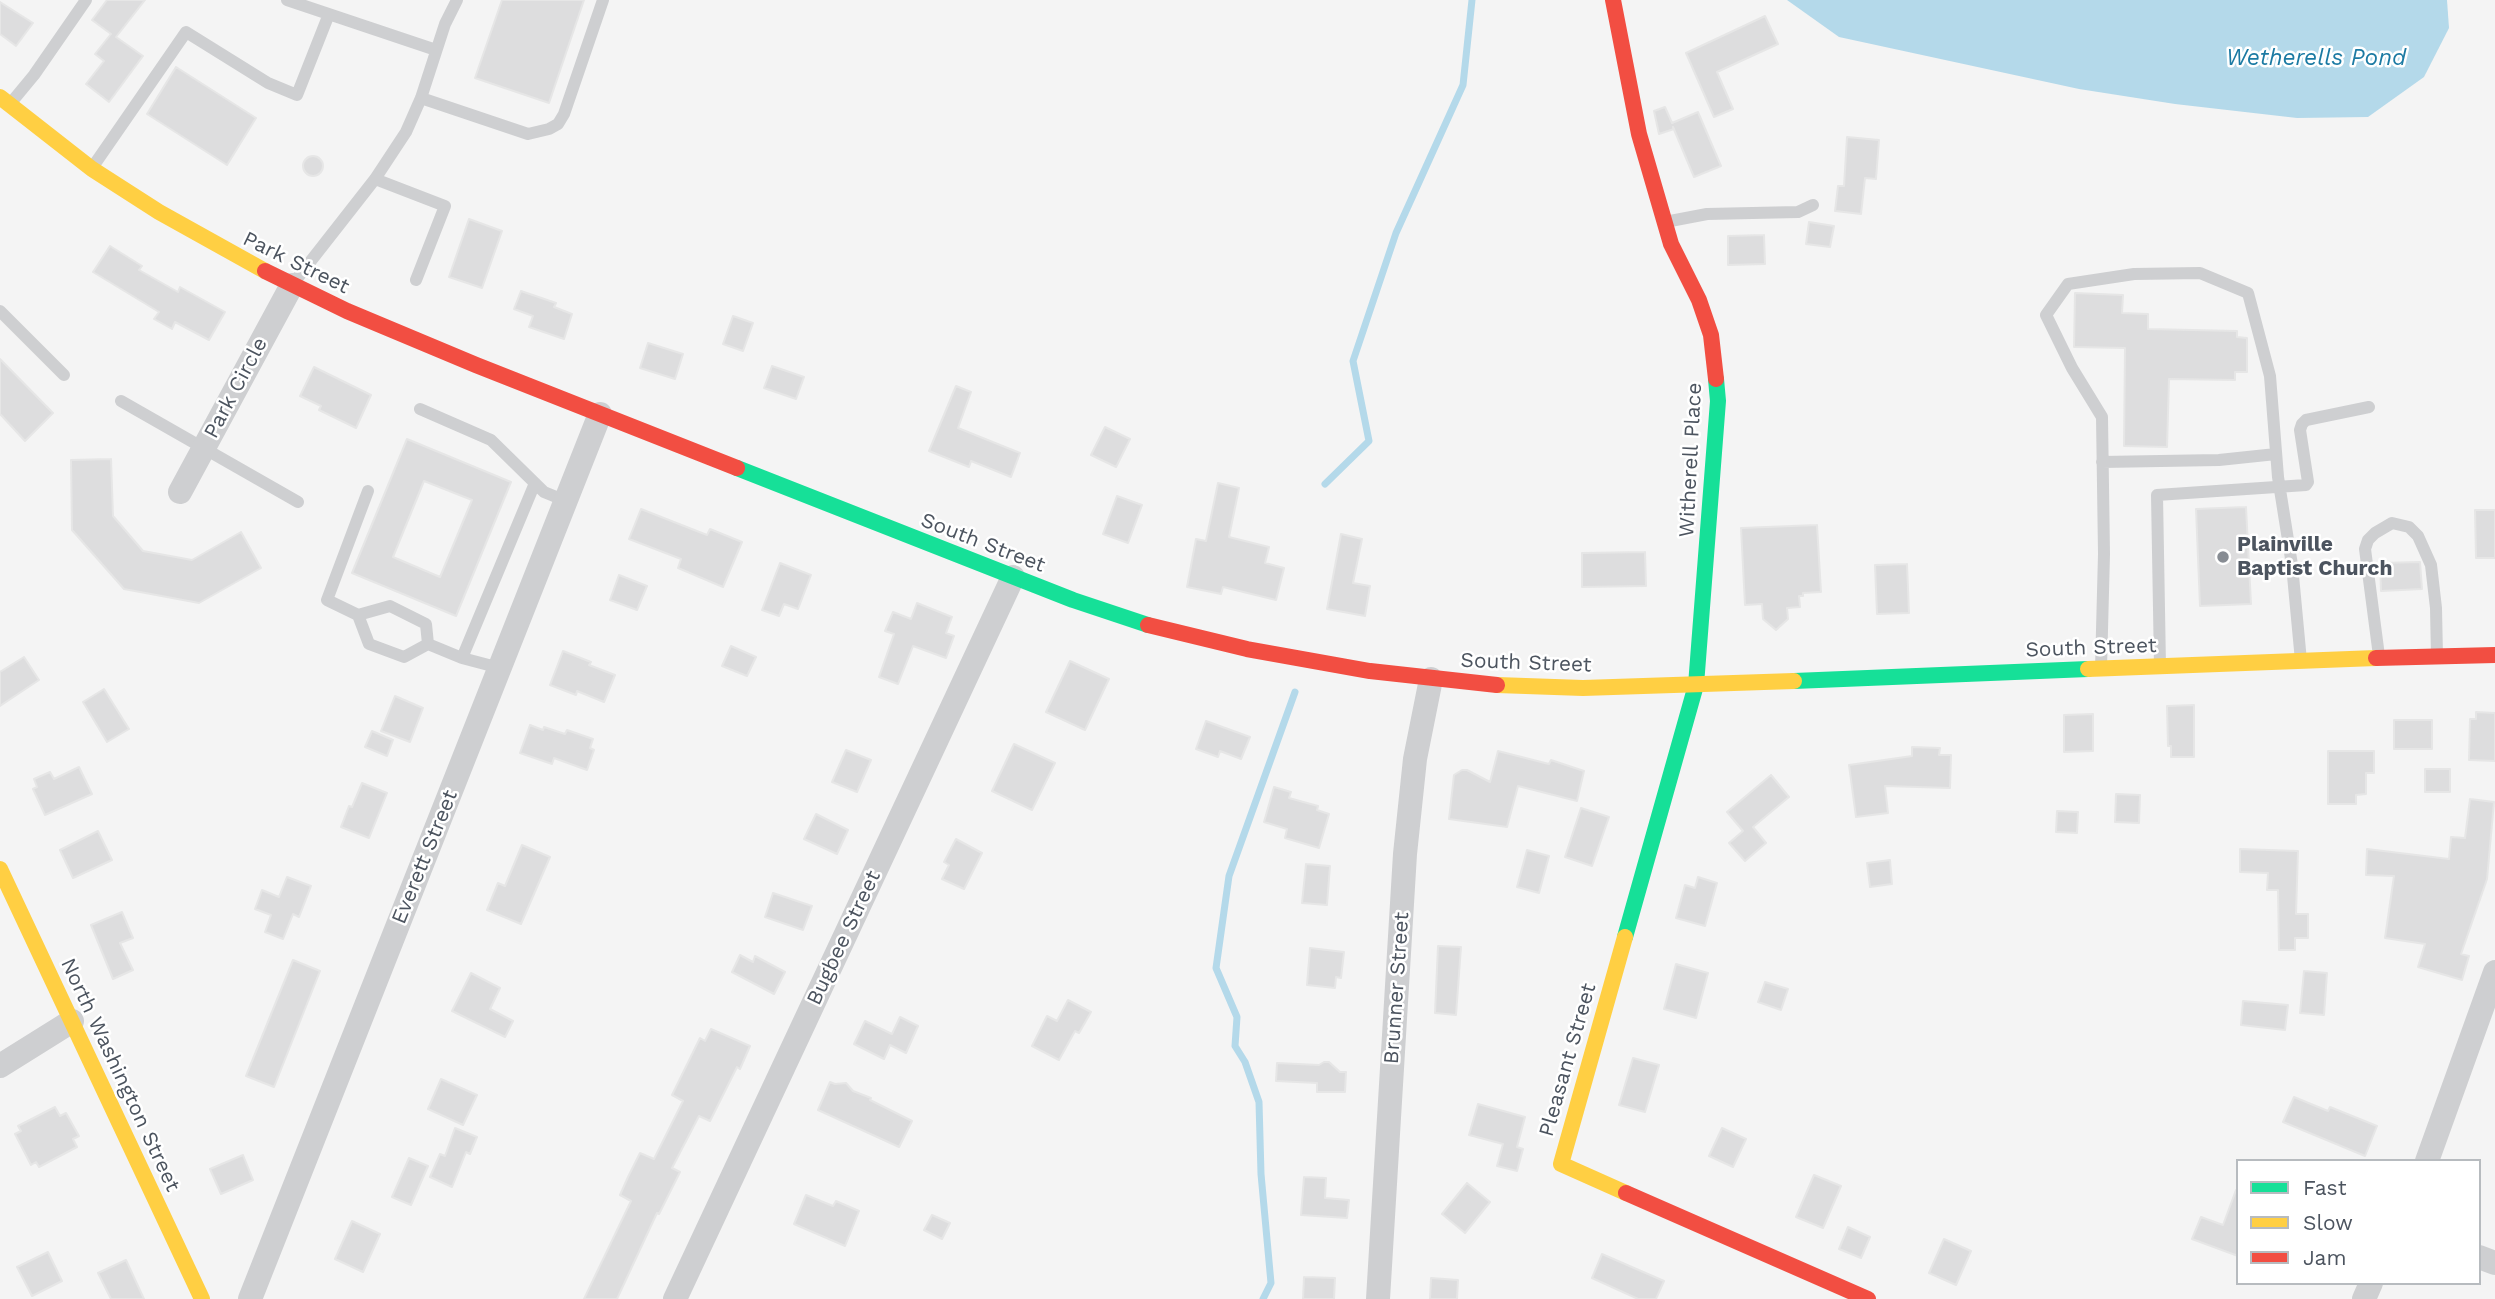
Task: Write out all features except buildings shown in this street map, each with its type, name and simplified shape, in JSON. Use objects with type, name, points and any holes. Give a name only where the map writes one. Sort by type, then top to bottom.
[{"type":"main road","name":"Witherell Place","points":[[1613,0],[1639,134],[1671,244],[1699,300],[1711,335],[1716,368],[1718,401],[1696,685]]},
{"type":"main road","name":"Park Street","points":[[3,105],[92,169],[196,235],[292,285],[380,326],[600,414]]},
{"type":"main road","name":"South Street","points":[[600,414],[1085,604],[1191,636],[1302,660],[1431,679],[1526,687],[1696,685],[2379,657],[2495,655]]},
{"type":"main road","name":"Pleasant Street","points":[[1696,685],[1561,1164],[1860,1298]]},
{"type":"main road","name":"North Washington Street","points":[[0,869],[195,1293]]},
{"type":"street","name":"Park Circle","points":[[180,492],[292,285]]},
{"type":"street","name":"Everett Street","points":[[250,1299],[600,414]]},
{"type":"street","name":"Bugbee Street","points":[[675,1299],[1013,577]]},
{"type":"street","name":"Brunner Street","points":[[1378,1299],[1407,828],[1415,759],[1431,679]]},
{"type":"street","points":[[2428,1159],[2495,972]]},
{"type":"street","points":[[0,1066],[72,1021]]},
{"type":"lane","points":[[3,105],[34,75],[86,0]]},
{"type":"lane","points":[[286,0],[436,50]]},
{"type":"lane","points":[[292,285],[375,179],[406,132],[457,0]]},
{"type":"lane","points":[[421,98],[528,134],[549,130],[558,124],[564,114],[603,0]]},
{"type":"lane","points":[[92,169],[186,32],[268,83],[297,95],[329,14]]},
{"type":"lane","points":[[375,179],[445,206],[416,280]]},
{"type":"lane","points":[[1665,222],[1707,214],[1798,212],[1813,205]]},
{"type":"lane","points":[[2101,669],[2104,554],[2102,417],[2072,368],[2046,315],[2068,284],[2134,274],[2200,273],[2248,293],[2270,376],[2276,454],[2292,565],[2301,661]]},
{"type":"lane","points":[[0,311],[64,374]]},
{"type":"lane","points":[[121,401],[298,502]]},
{"type":"lane","points":[[2160,667],[2157,495],[2300,487],[2308,482],[2300,430],[2302,424],[2306,420],[2369,407]]},
{"type":"lane","points":[[420,409],[491,440],[544,492],[566,501]]},
{"type":"lane","points":[[2102,465],[2218,460],[2276,454]]},
{"type":"lane","points":[[463,658],[535,483]]},
{"type":"lane","points":[[368,491],[327,600],[358,615],[390,606],[426,624],[428,644]]},
{"type":"lane","points":[[2379,657],[2365,549],[2368,540],[2375,533],[2392,523],[2409,527],[2418,536],[2431,565],[2436,608],[2437,656]]},
{"type":"lane","points":[[358,615],[369,644],[404,657],[428,644]]},
{"type":"lane","points":[[428,644],[463,658],[500,668]]},
{"type":"water","name":"Wetherells Pond","points":[[1787,0],[2447,0],[2449,28],[2424,77],[2368,117],[2297,118],[2175,104],[2079,89],[1839,37]]},
{"type":"waterway","points":[[1325,484],[1369,441],[1353,361],[1396,233],[1463,85],[1472,0]]},
{"type":"waterway","points":[[1263,1299],[1271,1283],[1261,1174],[1259,1102],[1245,1062],[1235,1046],[1237,1017],[1216,968],[1229,876],[1295,692]]},
{"type":"traffic: fast","points":[[1625,937],[1696,685],[1718,401],[1716,379]]},
{"type":"traffic: fast","points":[[737,468],[1073,600],[1148,625]]},
{"type":"traffic: fast","points":[[1794,681],[2088,669]]},
{"type":"traffic: slow","points":[[0,97],[92,169],[159,212],[265,271]]},
{"type":"traffic: slow","points":[[2088,669],[2376,658]]},
{"type":"traffic: slow","points":[[1497,685],[1583,688],[1794,681]]},
{"type":"traffic: slow","points":[[0,869],[202,1299]]},
{"type":"traffic: slow","points":[[1625,937],[1561,1164],[1626,1193]]},
{"type":"traffic: jam","points":[[1613,0],[1639,134],[1671,244],[1699,300],[1711,335],[1716,379]]},
{"type":"traffic: jam","points":[[265,271],[347,311],[476,365],[737,468]]},
{"type":"traffic: jam","points":[[1148,625],[1247,649],[1370,671],[1497,685]]},
{"type":"traffic: jam","points":[[2376,658],[2495,655]]},
{"type":"traffic: jam","points":[[1626,1193],[1868,1299]]},
{"type":"place","name":"Plainville Baptist Church","points":[[2223,557]]}]
